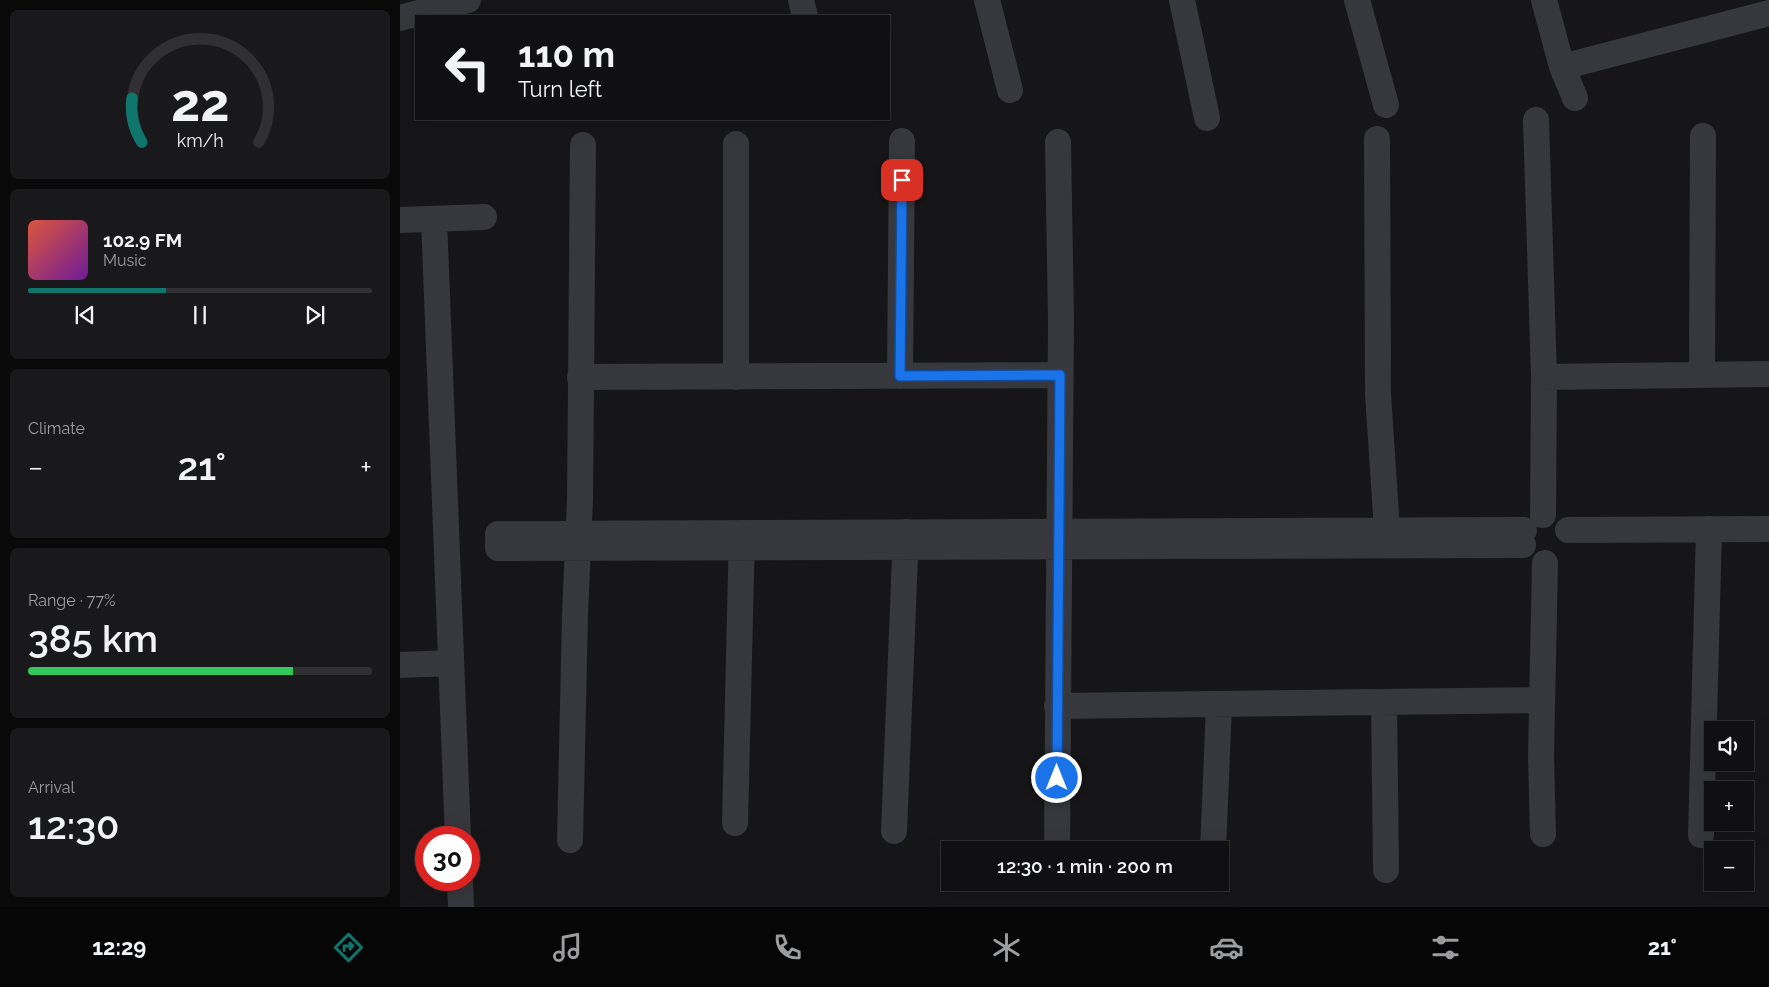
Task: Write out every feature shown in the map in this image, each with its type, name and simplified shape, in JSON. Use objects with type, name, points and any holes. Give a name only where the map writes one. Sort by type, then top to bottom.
[{"type":"street","points":[[400,18],[468,0]]},
{"type":"street","points":[[801,0],[805,15]]},
{"type":"street","points":[[987,0],[1010,90]]},
{"type":"street","points":[[1182,0],[1207,118]]},
{"type":"street","points":[[1357,0],[1386,105]]},
{"type":"street","points":[[1544,0],[1562,67],[1575,98]]},
{"type":"street","points":[[1562,67],[1769,14]]},
{"type":"street","points":[[578,541],[1388,538],[1530,530],[1550,515],[1558,518],[1568,537],[1565,552],[1552,562],[1537,561],[1530,557],[1530,530],[1544,377],[1536,120]]},
{"type":"street","points":[[1702,375],[1703,136]]},
{"type":"street","points":[[1377,138],[1378,394],[1388,538]]},
{"type":"street","points":[[900,376],[902,141]]},
{"type":"street","points":[[1057,841],[1060,375],[1058,142]]},
{"type":"street","points":[[736,144],[736,377]]},
{"type":"street","points":[[570,840],[578,541],[582,145]]},
{"type":"street","points":[[400,220],[484,217]]},
{"type":"street","points":[[434,219],[458,826]]},
{"type":"street","points":[[1544,377],[1769,374]]},
{"type":"street","points":[[580,376],[1060,375]]},
{"type":"street","points":[[1568,537],[1708,536],[1769,529]]},
{"type":"street","points":[[1708,536],[1769,544]]},
{"type":"street","points":[[1701,835],[1708,536]]},
{"type":"street","points":[[735,823],[742,540]]},
{"type":"street","points":[[894,831],[906,540]]},
{"type":"street","points":[[1543,834],[1542,700],[1545,562]]},
{"type":"street","points":[[400,665],[451,663]]},
{"type":"street","points":[[1057,706],[1542,700]]},
{"type":"street","points":[[1384,702],[1386,870]]},
{"type":"street","points":[[1213,841],[1219,705]]},
{"type":"street","points":[[460,891],[461,907]]},
{"type":"route","points":[[902,180],[900,376],[1060,375],[1057,778]]}]
